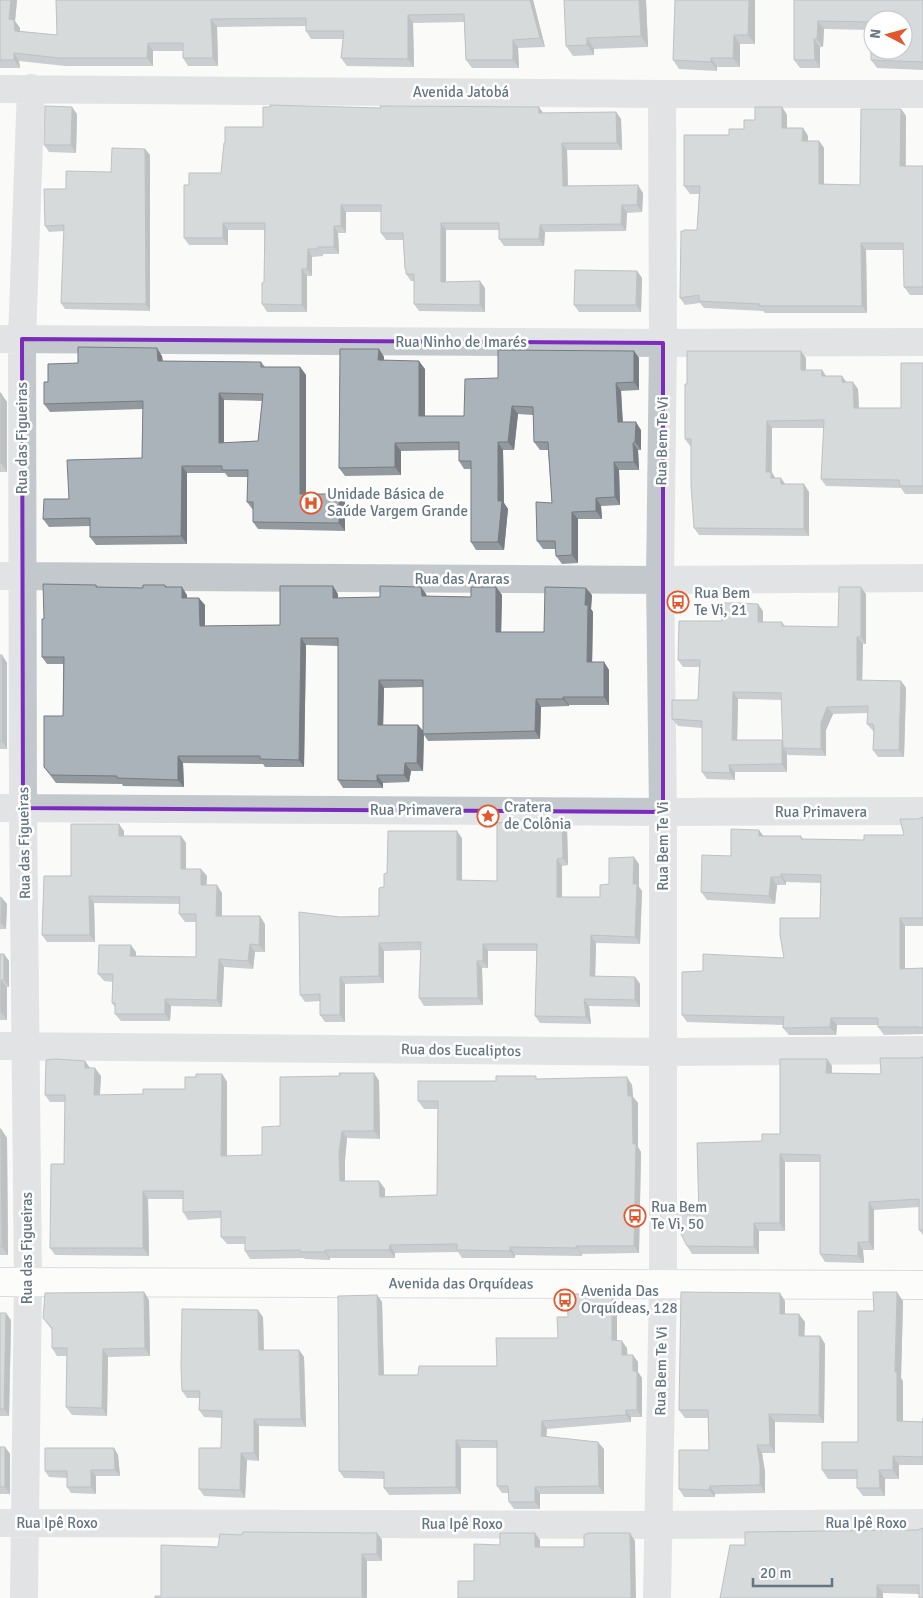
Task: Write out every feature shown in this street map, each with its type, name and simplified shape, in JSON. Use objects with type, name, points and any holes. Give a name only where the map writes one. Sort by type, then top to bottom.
[{"type":"street","name":"Rua das Figueiras","points":[[24,1598],[13,1523],[28,1282],[13,1046],[11,339],[31,88]]},
{"type":"street","name":"Avenida Jatobá","points":[[0,89],[923,94]]},
{"type":"street","name":"Rua Bem Te Vi","points":[[657,1598],[663,1284],[663,812],[660,580],[663,343],[662,94]]},
{"type":"street","name":"Rua Ninho de Imarés","points":[[11,339],[663,343],[923,342]]},
{"type":"street","name":"Rua das Araras","points":[[12,576],[660,580],[923,578]]},
{"type":"street","name":"Rua Primavera","points":[[11,808],[663,812],[923,811]]},
{"type":"street","name":"Rua dos Eucaliptos","points":[[13,1046],[663,1052],[923,1050]]},
{"type":"street","name":"Avenida das Orquídeas","points":[[0,1282],[923,1285]]},
{"type":"street","name":"Rua Ipê Roxo","points":[[13,1523],[658,1525],[923,1523]]},
{"type":"highlighted area","points":[[22,339],[663,343],[663,812],[23,808]]},
{"type":"building","points":[[0,0],[11,0],[9,19],[14,20],[15,31],[57,35],[56,0],[530,0],[540,38],[513,40],[513,60],[466,60],[464,14],[408,15],[408,59],[341,58],[344,31],[306,31],[306,18],[211,19],[213,58],[183,58],[183,43],[148,43],[147,58],[59,58],[14,53],[14,60],[0,60]]},
{"type":"building","points":[[564,0],[639,0],[641,36],[587,38],[587,45],[566,46]]},
{"type":"building","points":[[675,0],[749,0],[748,35],[734,35],[733,58],[711,58],[711,62],[673,60]]},
{"type":"building","points":[[794,0],[923,0],[923,62],[871,60],[913,60],[913,10],[863,10],[863,22],[818,21],[817,39],[814,39],[815,60],[794,60]]},
{"type":"building","points":[[270,105],[381,108],[380,106],[539,107],[539,113],[616,112],[617,143],[562,143],[563,186],[638,185],[637,205],[622,205],[621,224],[540,225],[539,239],[499,239],[499,223],[441,223],[441,282],[480,281],[480,305],[414,304],[414,274],[406,274],[403,233],[381,233],[381,205],[341,205],[341,226],[334,226],[334,247],[308,249],[307,269],[302,269],[302,305],[262,304],[265,223],[223,223],[223,238],[184,238],[184,185],[189,185],[189,173],[221,173],[225,127],[263,127],[263,107],[270,107]]},
{"type":"building","points":[[45,106],[72,107],[71,145],[44,145]]},
{"type":"building","points":[[755,107],[782,107],[782,128],[803,128],[802,141],[819,141],[819,184],[860,185],[861,109],[901,109],[900,166],[923,166],[923,287],[904,287],[903,243],[861,243],[862,306],[759,306],[760,304],[699,301],[699,295],[680,298],[681,231],[697,230],[700,186],[684,186],[684,135],[729,135],[729,129],[744,129],[744,120],[755,120]]},
{"type":"building","points":[[112,148],[145,149],[146,304],[61,303],[64,225],[45,226],[44,189],[66,189],[66,171],[111,172]]},
{"type":"building","points":[[575,270],[637,271],[636,305],[574,305]]},
{"type":"building","points":[[78,347],[157,348],[158,361],[261,362],[261,367],[300,367],[300,494],[339,494],[339,523],[253,522],[253,502],[247,502],[248,470],[222,470],[222,466],[182,466],[181,536],[90,537],[90,518],[43,519],[44,499],[69,499],[67,460],[142,458],[143,401],[44,404],[44,382],[48,382],[48,364],[78,363]],"holes":[[[219,393],[263,394],[258,441],[219,443]]]},
{"type":"building","points":[[340,349],[379,349],[378,360],[419,361],[419,416],[464,416],[465,379],[498,378],[498,350],[634,351],[634,382],[616,383],[618,422],[636,422],[635,442],[633,443],[634,462],[614,462],[615,497],[596,498],[596,511],[572,512],[572,555],[556,556],[555,541],[537,541],[536,502],[552,503],[548,442],[534,442],[533,407],[512,406],[508,442],[498,442],[498,501],[502,501],[498,542],[471,542],[471,461],[459,461],[459,442],[395,443],[395,467],[339,468]]},
{"type":"building","points":[[687,351],[801,351],[801,370],[822,370],[822,376],[842,376],[842,382],[853,382],[854,408],[901,408],[901,363],[923,363],[923,486],[900,486],[899,480],[821,479],[824,420],[767,421],[766,472],[771,472],[771,478],[781,478],[781,484],[804,484],[804,529],[694,528],[691,485],[691,439],[685,439]]},
{"type":"building","points":[[1,393],[1,463],[0,463]]},
{"type":"building","points":[[43,584],[96,585],[96,587],[143,588],[143,585],[165,585],[165,587],[182,587],[182,598],[199,598],[200,626],[280,625],[280,586],[333,586],[333,598],[380,597],[380,586],[421,587],[422,596],[471,597],[471,587],[496,587],[496,632],[544,632],[545,587],[586,588],[585,605],[588,605],[587,662],[604,662],[604,697],[536,699],[535,731],[423,734],[423,680],[379,680],[378,725],[418,725],[417,763],[405,763],[404,775],[377,775],[377,781],[338,780],[338,638],[301,638],[299,760],[260,759],[260,756],[178,756],[178,780],[117,778],[117,776],[51,775],[44,767],[44,716],[63,716],[64,657],[42,657]]},
{"type":"building","points":[[839,587],[861,587],[861,637],[857,637],[857,680],[901,681],[899,750],[873,750],[874,728],[873,724],[867,724],[868,706],[827,707],[821,723],[821,749],[783,748],[781,693],[733,692],[732,740],[782,740],[782,764],[729,765],[730,773],[702,772],[702,721],[672,719],[672,700],[698,700],[700,660],[678,660],[679,621],[722,621],[723,603],[740,603],[758,604],[758,622],[782,622],[782,626],[838,627]]},
{"type":"building","points":[[0,655],[2,655],[2,741],[0,741]]},
{"type":"building","points":[[923,817],[923,918],[900,918],[900,969],[923,968],[923,1028],[878,1027],[878,1018],[831,1018],[830,1027],[783,1028],[784,1017],[682,1015],[682,972],[703,971],[703,954],[784,958],[780,935],[780,918],[820,918],[821,875],[781,874],[781,877],[771,877],[769,896],[701,892],[702,855],[731,856],[731,829],[759,830],[759,836],[801,836],[801,839],[864,840],[864,835],[904,835],[900,819],[918,819]]},
{"type":"building","points":[[506,820],[562,820],[563,858],[557,859],[557,897],[600,897],[600,885],[609,884],[609,858],[634,857],[633,884],[637,884],[635,937],[591,935],[590,976],[635,977],[635,1000],[584,999],[586,1017],[535,1016],[537,944],[483,944],[483,961],[477,961],[478,998],[419,998],[421,942],[379,943],[379,976],[340,977],[340,1015],[320,1015],[320,994],[300,995],[299,912],[340,917],[379,916],[379,888],[384,887],[384,874],[387,873],[388,831],[457,831],[457,880],[497,881],[497,823],[506,822]]},
{"type":"building","points":[[71,824],[119,824],[119,836],[181,836],[181,869],[201,869],[201,885],[217,885],[216,916],[260,916],[259,945],[250,944],[248,961],[219,959],[217,1000],[165,999],[165,1014],[115,1014],[115,1003],[112,1003],[113,974],[98,974],[99,945],[131,945],[130,956],[196,957],[196,914],[179,914],[180,897],[89,896],[90,935],[42,935],[44,876],[71,876]]},
{"type":"building","points":[[0,897],[2,898],[1,923],[0,922]]},
{"type":"building","points":[[0,954],[4,954],[4,980],[1,980],[1,1012],[0,1012]]},
{"type":"building","points":[[923,1057],[923,1230],[919,1230],[919,1199],[869,1202],[869,1242],[858,1242],[858,1256],[820,1254],[820,1155],[780,1154],[780,1223],[754,1223],[754,1247],[687,1246],[678,1228],[678,1213],[699,1215],[697,1143],[762,1141],[762,1134],[780,1134],[780,1059],[827,1059],[826,1073],[881,1074],[880,1058]]},
{"type":"building","points":[[46,1060],[85,1061],[85,1068],[95,1068],[94,1095],[143,1094],[143,1089],[185,1089],[185,1077],[196,1077],[196,1074],[222,1074],[221,1156],[262,1155],[262,1127],[280,1126],[280,1077],[340,1076],[339,1073],[374,1073],[374,1131],[342,1131],[339,1153],[340,1181],[379,1181],[380,1197],[437,1195],[438,1101],[418,1101],[418,1081],[496,1081],[496,1076],[536,1076],[536,1079],[627,1077],[628,1096],[632,1096],[633,1144],[636,1144],[634,1246],[576,1246],[577,1248],[510,1247],[510,1251],[457,1250],[457,1244],[390,1245],[389,1250],[325,1250],[325,1252],[300,1252],[300,1250],[245,1251],[245,1237],[221,1237],[221,1211],[183,1212],[183,1191],[143,1191],[143,1248],[50,1248],[51,1164],[64,1164],[65,1095],[45,1095]]},
{"type":"building","points":[[1,1129],[2,1247],[0,1247]]},
{"type":"building","points":[[144,1292],[145,1348],[103,1349],[102,1408],[66,1407],[67,1348],[52,1348],[52,1328],[43,1318],[45,1293]]},
{"type":"building","points":[[681,1292],[780,1293],[780,1314],[799,1314],[799,1336],[820,1336],[819,1415],[769,1414],[770,1445],[757,1445],[760,1485],[710,1486],[709,1490],[679,1489],[679,1450],[709,1450],[708,1410],[679,1410]]},
{"type":"building","points":[[873,1292],[897,1292],[895,1372],[897,1372],[897,1421],[923,1422],[923,1457],[893,1456],[893,1470],[879,1470],[880,1488],[857,1488],[857,1470],[822,1470],[822,1442],[858,1442],[858,1311],[874,1311]]},
{"type":"building","points":[[567,1294],[612,1294],[612,1340],[622,1341],[622,1355],[633,1355],[633,1371],[637,1371],[637,1410],[626,1410],[626,1415],[542,1421],[541,1436],[598,1442],[599,1486],[535,1487],[535,1502],[509,1502],[508,1486],[497,1486],[497,1441],[456,1440],[456,1487],[384,1488],[384,1472],[339,1471],[338,1296],[377,1295],[379,1375],[418,1375],[419,1366],[497,1366],[496,1338],[558,1338],[557,1317],[568,1317]]},
{"type":"building","points":[[182,1309],[258,1310],[259,1350],[299,1350],[301,1419],[254,1419],[254,1453],[241,1453],[240,1490],[199,1489],[199,1448],[221,1448],[222,1411],[199,1410],[200,1391],[182,1391]]},
{"type":"building","points":[[0,1313],[6,1313],[4,1409],[0,1409]]},
{"type":"building","points":[[0,1447],[5,1447],[5,1487],[0,1487]]},
{"type":"building","points":[[45,1448],[114,1448],[115,1470],[91,1470],[91,1487],[67,1487],[67,1471],[45,1471]]},
{"type":"building","points":[[923,1528],[923,1598],[919,1598],[919,1585],[877,1585],[877,1598],[720,1598],[730,1545],[745,1545],[745,1532],[917,1530]]},
{"type":"building","points":[[243,1532],[377,1533],[377,1554],[362,1554],[362,1598],[155,1598],[155,1596],[161,1596],[161,1545],[218,1547],[220,1534],[242,1535]]},
{"type":"building","points":[[500,1533],[535,1533],[535,1547],[584,1547],[584,1535],[588,1533],[630,1533],[631,1598],[458,1598],[458,1581],[474,1581],[474,1544],[500,1545]]},
{"type":"place","name":"Unidade Básica de Saúde Vargem Grande","points":[[311,503]]},
{"type":"place","name":"Rua Bem Te Vi, 21","points":[[678,602]]},
{"type":"place","name":"Cratera de Colônia","points":[[488,816]]},
{"type":"place","name":"Rua Bem Te Vi, 50","points":[[635,1216]]},
{"type":"place","name":"Avenida Das Orquídeas, 128","points":[[565,1300]]}]
